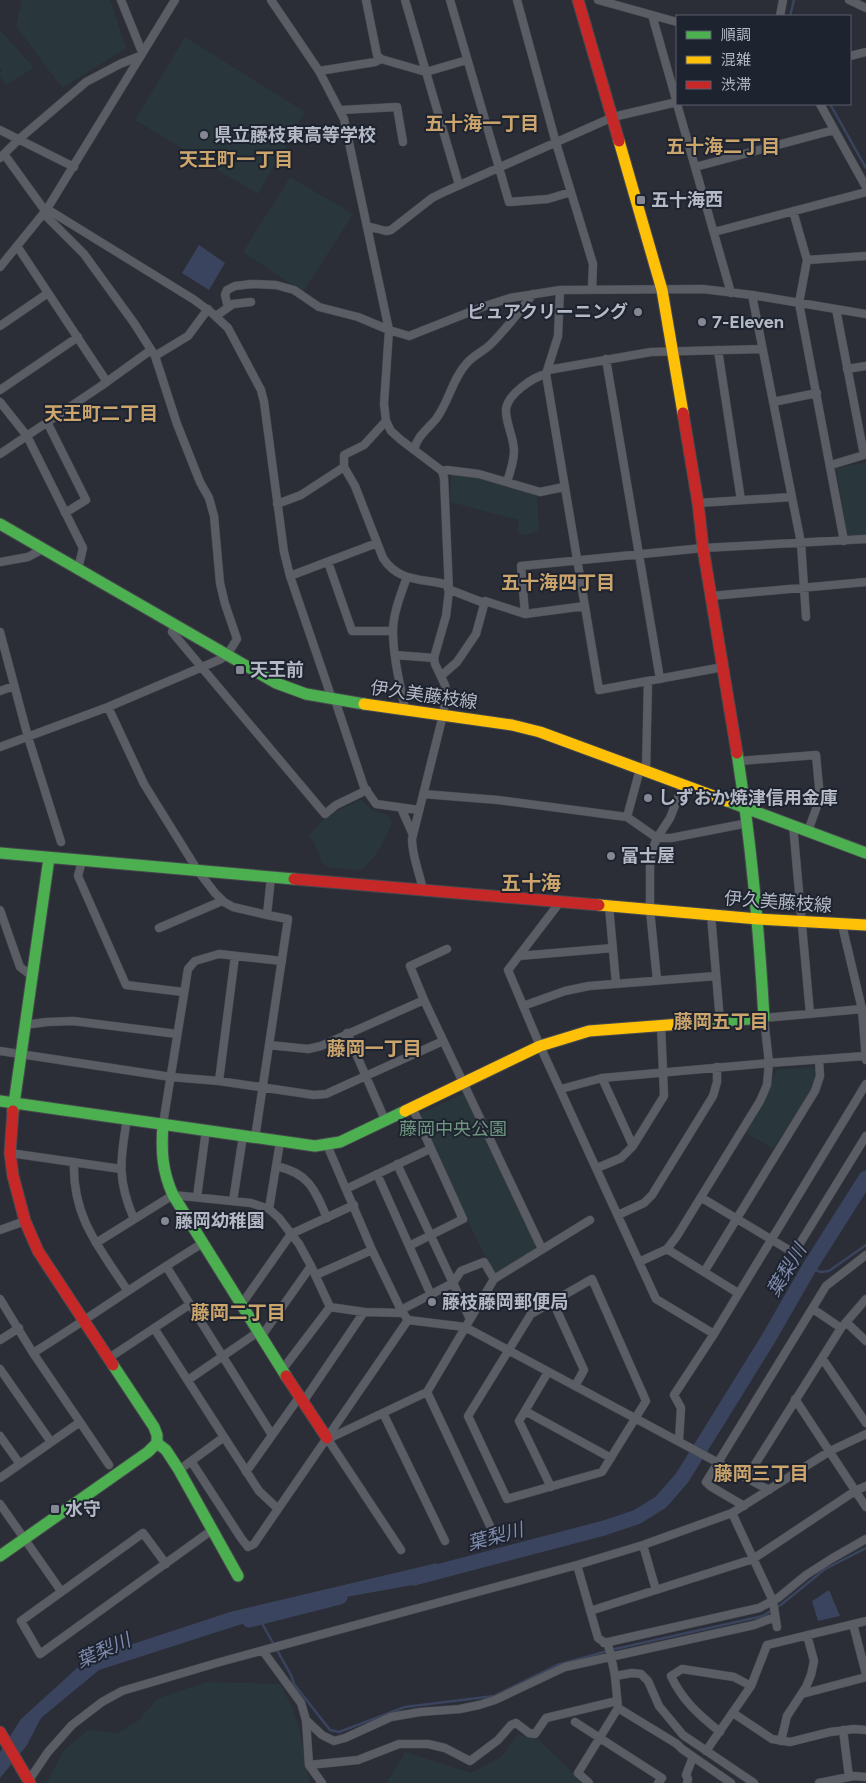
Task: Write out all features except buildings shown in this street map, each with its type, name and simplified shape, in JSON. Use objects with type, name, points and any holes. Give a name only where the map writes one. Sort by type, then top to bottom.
[{"type":"street","points":[[121,0],[141,54]]},
{"type":"street","points":[[0,267],[46,212],[175,0]]},
{"type":"street","points":[[282,0],[273,2],[319,71],[344,119],[389,330],[384,404],[386,421],[391,431],[442,471],[444,478],[448,587],[446,616],[434,658],[446,692],[443,715],[413,835],[412,853],[423,891]]},
{"type":"street","points":[[366,0],[380,59]]},
{"type":"street","points":[[405,0],[459,185]]},
{"type":"street","points":[[450,0],[509,202],[548,199],[571,192]]},
{"type":"street","points":[[517,0],[556,142],[593,264],[592,290]]},
{"type":"street","points":[[578,0],[662,290],[673,351],[746,808],[758,919],[764,1018],[769,1063],[767,1085],[760,1101],[702,1198],[667,1249],[639,1262]]},
{"type":"street","points":[[598,0],[676,22]]},
{"type":"street","points":[[780,15],[783,0]]},
{"type":"street","points":[[849,0],[866,8]]},
{"type":"street","points":[[652,15],[676,99]]},
{"type":"street","points":[[851,56],[866,52]]},
{"type":"street","points":[[0,747],[108,707],[201,667],[227,655],[237,638],[220,583],[214,516],[209,498],[200,482],[176,424],[153,353],[134,322],[84,254],[46,212],[2,156],[86,82],[141,54]]},
{"type":"street","points":[[319,71],[375,62],[380,59],[426,72],[467,60]]},
{"type":"street","points":[[367,226],[386,231],[391,230],[432,198],[459,185],[613,118],[676,103]]},
{"type":"street","points":[[678,105],[731,293]]},
{"type":"street","points":[[821,105],[866,187]]},
{"type":"street","points":[[341,110],[397,107],[403,142]]},
{"type":"street","points":[[0,130],[74,167]]},
{"type":"street","points":[[695,166],[834,130]]},
{"type":"street","points":[[714,232],[866,192]]},
{"type":"street","points":[[793,211],[807,260],[799,303],[844,541]]},
{"type":"street","points":[[46,212],[208,309],[228,328],[261,390],[284,552],[290,576],[364,787],[376,804],[419,810]]},
{"type":"street","points":[[17,246],[108,382]]},
{"type":"street","points":[[807,260],[866,256]]},
{"type":"street","points":[[228,307],[225,294],[227,290],[235,286],[252,284],[276,285],[294,290],[319,307],[358,317],[409,336],[510,298],[560,290],[703,289],[866,314]]},
{"type":"street","points":[[560,290],[558,336],[547,372],[564,487],[599,690],[724,667]]},
{"type":"street","points":[[0,326],[48,293]]},
{"type":"street","points":[[414,450],[416,441],[436,419],[445,405],[452,386],[467,362],[490,346],[533,294]]},
{"type":"street","points":[[752,295],[801,543],[806,617]]},
{"type":"street","points":[[216,316],[228,307],[241,302],[251,302]]},
{"type":"street","points":[[0,454],[153,353],[188,336],[208,309]]},
{"type":"street","points":[[831,465],[864,455],[836,309]]},
{"type":"street","points":[[0,390],[78,337]]},
{"type":"street","points":[[508,482],[514,452],[506,408],[524,385],[536,376],[606,359],[651,352],[762,349]]},
{"type":"street","points":[[718,350],[742,500]]},
{"type":"street","points":[[606,359],[660,679]]},
{"type":"street","points":[[847,369],[866,366]]},
{"type":"street","points":[[773,402],[817,393]]},
{"type":"street","points":[[0,402],[26,436],[83,548],[78,569]]},
{"type":"street","points":[[386,421],[364,445],[344,455],[344,467],[355,486],[377,543],[389,568],[401,576],[448,587],[484,603],[484,601],[525,614],[584,606]]},
{"type":"street","points":[[47,422],[86,500],[65,513]]},
{"type":"street","points":[[277,504],[301,496],[344,467]]},
{"type":"street","points":[[442,471],[479,474],[540,492],[564,487]]},
{"type":"street","points":[[698,503],[792,496]]},
{"type":"street","name":"伊久美藤枝線","points":[[0,524],[276,683],[306,694],[512,725],[540,732],[866,853]]},
{"type":"street","points":[[525,614],[522,566],[703,548],[866,540]]},
{"type":"street","points":[[290,576],[377,543]]},
{"type":"street","points":[[0,562],[28,557],[43,548]]},
{"type":"street","points":[[328,562],[352,631],[393,631]]},
{"type":"street","points":[[405,710],[395,655],[393,631],[395,615],[407,577]]},
{"type":"street","points":[[711,596],[866,582]]},
{"type":"street","points":[[441,676],[457,662],[476,634],[484,603]]},
{"type":"street","points":[[174,624],[172,632],[325,814],[336,805],[367,790]]},
{"type":"street","points":[[0,632],[2,652],[61,842]]},
{"type":"street","points":[[395,655],[434,658]]},
{"type":"street","points":[[627,817],[643,770],[648,681]]},
{"type":"street","points":[[0,691],[14,686]]},
{"type":"street","points":[[108,707],[144,784],[198,871],[222,901],[232,907],[288,920],[256,1138]]},
{"type":"street","points":[[739,761],[816,755],[820,798],[808,831]]},
{"type":"street","points":[[657,980],[650,910],[651,853],[657,838],[670,818],[683,785]]},
{"type":"street","points":[[423,794],[498,800],[627,817],[657,838],[671,838],[748,823]]},
{"type":"street","points":[[402,808],[413,835]]},
{"type":"street","points":[[794,826],[810,1014]]},
{"type":"street","name":"伊久美藤枝線","points":[[0,853],[802,923],[866,925]]},
{"type":"street","points":[[0,1556],[148,1452],[157,1443],[154,1427],[38,1251],[25,1221],[13,1176],[10,1153],[13,1103],[49,858]]},
{"type":"street","points":[[82,861],[78,876],[126,985],[183,992]]},
{"type":"street","points":[[267,915],[271,877]]},
{"type":"street","points":[[159,928],[222,901]]},
{"type":"street","points":[[560,902],[508,970],[540,1046],[656,1299],[714,1334]]},
{"type":"street","points":[[609,906],[616,984]]},
{"type":"street","points":[[0,910],[20,967],[32,976]]},
{"type":"street","points":[[711,915],[720,1021]]},
{"type":"street","points":[[842,925],[862,1009],[866,1061]]},
{"type":"street","points":[[519,956],[613,948]]},
{"type":"street","points":[[447,949],[410,966],[443,1041],[542,1249]]},
{"type":"street","points":[[282,961],[219,954],[195,961],[188,969],[163,1124],[161,1160],[164,1174],[173,1195],[241,1306],[401,1550]]},
{"type":"street","points":[[219,1082],[235,956]]},
{"type":"street","points":[[523,1006],[566,991],[589,986],[716,976]]},
{"type":"street","points":[[269,1045],[308,1049],[321,1046],[424,1000]]},
{"type":"street","points":[[0,1102],[280,1142],[327,1146],[340,1142],[540,1046],[589,1031],[862,1009]]},
{"type":"street","points":[[24,1025],[74,1021],[177,1034]]},
{"type":"street","points":[[597,1168],[621,1158],[634,1146],[664,1096],[660,1025]]},
{"type":"street","points":[[347,1033],[385,1120]]},
{"type":"street","points":[[0,1051],[314,1096],[326,1094],[443,1041]]},
{"type":"street","points":[[561,1089],[602,1078],[866,1056]]},
{"type":"street","points":[[704,1272],[815,1091],[820,1076],[819,1060]]},
{"type":"street","points":[[618,1215],[644,1203],[652,1195],[713,1096],[717,1082],[717,1067]]},
{"type":"street","points":[[602,1078],[634,1146]]},
{"type":"street","points":[[679,1440],[681,1408],[674,1395],[714,1334],[866,1084]]},
{"type":"street","points":[[409,1246],[463,1219],[412,1107]]},
{"type":"street","points":[[127,1119],[121,1168],[122,1185],[134,1219]]},
{"type":"street","points":[[197,1197],[206,1130]]},
{"type":"street","points":[[233,1201],[242,1136]]},
{"type":"street","points":[[702,1198],[794,1253],[866,1136]]},
{"type":"street","points":[[269,1209],[280,1142]]},
{"type":"street","points":[[327,1146],[372,1250],[408,1320],[465,1327],[508,1352],[679,1440],[769,1490]]},
{"type":"street","points":[[346,1189],[430,1149]]},
{"type":"street","points":[[10,1153],[121,1168]]},
{"type":"street","points":[[74,1162],[73,1174],[84,1222],[127,1290]]},
{"type":"street","points":[[397,1164],[470,1319]]},
{"type":"street","points":[[276,1166],[294,1172],[311,1185],[328,1218]]},
{"type":"street","points":[[377,1174],[431,1295]]},
{"type":"street","points":[[96,1243],[173,1195],[250,1203],[269,1209],[279,1218],[311,1266],[330,1306]]},
{"type":"street","points":[[241,1306],[291,1234],[354,1206]]},
{"type":"street","points":[[328,1438],[427,1392],[494,1279],[590,1220]]},
{"type":"street","points":[[0,1230],[25,1221]]},
{"type":"street","points":[[33,1353],[84,1321],[127,1290],[203,1243]]},
{"type":"street","points":[[667,1249],[738,1293]]},
{"type":"street","points":[[316,1275],[372,1250]]},
{"type":"street","points":[[744,1506],[706,1482],[826,1286],[866,1255]]},
{"type":"street","points":[[330,1306],[364,1312],[402,1311],[453,1283],[461,1272],[484,1262],[494,1279]]},
{"type":"street","points":[[166,1266],[272,1435]]},
{"type":"street","points":[[188,1380],[259,1335],[311,1266]]},
{"type":"street","points":[[592,1279],[646,1402],[602,1472],[507,1499],[468,1416],[532,1314],[553,1302],[592,1279]]},
{"type":"street","points":[[0,1298],[33,1353],[109,1465]]},
{"type":"street","points":[[747,1477],[844,1325],[866,1299]]},
{"type":"street","points":[[553,1302],[584,1370],[574,1386]]},
{"type":"street","points":[[109,1358],[189,1305]]},
{"type":"street","points":[[282,1370],[330,1306]]},
{"type":"street","points":[[813,1309],[844,1325],[866,1342]]},
{"type":"street","points":[[246,1472],[272,1435],[302,1399],[364,1312]]},
{"type":"street","points":[[190,1461],[248,1547],[254,1544],[408,1320]]},
{"type":"street","points":[[0,1340],[19,1328]]},
{"type":"street","points":[[154,1328],[259,1491],[278,1509]]},
{"type":"street","points":[[822,1358],[866,1423]]},
{"type":"street","points":[[0,1369],[51,1442]]},
{"type":"street","points":[[548,1372],[519,1421],[551,1486]]},
{"type":"street","points":[[427,1392],[491,1528]]},
{"type":"street","points":[[795,1399],[866,1508]]},
{"type":"street","points":[[525,1410],[612,1458]]},
{"type":"street","points":[[383,1413],[445,1541]]},
{"type":"street","points":[[0,1478],[80,1422]]},
{"type":"street","points":[[1,1734],[28,1780],[60,1738],[85,1714],[122,1691],[643,1545],[732,1513],[830,1451],[866,1434]]},
{"type":"street","points":[[0,1436],[20,1464]]},
{"type":"street","points":[[179,1470],[224,1437]]},
{"type":"street","points":[[157,1443],[166,1450],[179,1470],[238,1576]]},
{"type":"street","points":[[590,1611],[753,1559],[855,1491],[866,1486]]},
{"type":"street","points":[[0,1504],[61,1591]]},
{"type":"street","points":[[732,1513],[773,1601],[777,1627]]},
{"type":"street","points":[[166,1564],[143,1533],[21,1620],[40,1654],[166,1564],[212,1530]]},
{"type":"street","points":[[604,1643],[759,1608],[778,1598],[814,1569],[866,1539]]},
{"type":"street","points":[[643,1545],[656,1590]]},
{"type":"street","points":[[577,1565],[598,1638],[608,1645],[615,1676],[618,1704],[578,1773],[589,1783]]},
{"type":"street","points":[[306,1720],[322,1735],[334,1741],[345,1738],[391,1717],[420,1712],[460,1709],[495,1700],[565,1667],[754,1625],[775,1617]]},
{"type":"street","points":[[706,1751],[751,1686],[767,1645],[866,1621]]},
{"type":"street","points":[[802,1694],[866,1676],[853,1624]]},
{"type":"street","points":[[781,1741],[787,1716],[802,1694],[811,1675],[814,1661],[808,1635]]},
{"type":"street","points":[[263,1651],[301,1703],[306,1720],[309,1765],[322,1783]]},
{"type":"street","points":[[720,1732],[700,1717],[679,1692],[671,1676],[682,1669],[734,1677],[751,1686]]},
{"type":"street","points":[[615,1676],[632,1673],[641,1674],[648,1681],[659,1706],[683,1735],[754,1783]]},
{"type":"street","points":[[309,1765],[358,1760],[399,1744],[428,1744],[446,1748],[470,1761],[498,1740],[511,1724],[516,1723],[529,1734],[535,1734],[546,1718],[618,1704],[731,1783]]},
{"type":"street","points":[[733,1713],[772,1739],[781,1741],[790,1742],[843,1730],[866,1730]]},
{"type":"street","points":[[575,1722],[662,1778],[658,1783]]},
{"type":"street","points":[[843,1730],[849,1777]]},
{"type":"street","points":[[687,1783],[686,1775],[693,1757]]},
{"type":"street","points":[[819,1783],[849,1777],[866,1777]]},
{"type":"green space","points":[[22,0],[110,0],[126,48],[62,88],[16,26]]},
{"type":"green space","points":[[0,30],[34,68],[6,85],[0,76],[2,71],[0,68]]},
{"type":"green space","points":[[185,37],[305,112],[258,194],[135,120]]},
{"type":"green space","points":[[290,177],[353,214],[303,292],[243,252]]},
{"type":"green space","points":[[866,463],[866,535],[847,535],[836,468]]},
{"type":"green space","points":[[451,474],[489,480],[537,496],[539,531],[524,535],[517,532],[519,520],[450,502]]},
{"type":"green space","points":[[361,800],[372,810],[385,814],[392,822],[380,848],[361,870],[330,868],[322,863],[316,846],[309,837],[325,819]]},
{"type":"green space","points":[[817,1067],[811,1090],[773,1149],[745,1132],[764,1101],[776,1070]]},
{"type":"green space","name":"藤岡中央公園","points":[[464,1094],[536,1245],[534,1251],[498,1274],[493,1273],[418,1117],[419,1114]]},
{"type":"green space","points":[[206,1682],[280,1684],[292,1707],[300,1732],[310,1783],[46,1783],[65,1749],[88,1730],[118,1733],[139,1720],[157,1699]]},
{"type":"green space","points":[[518,1734],[539,1740],[583,1783],[387,1783],[405,1752],[471,1773],[500,1758]]},
{"type":"water","points":[[199,245],[225,263],[209,290],[182,273]]},
{"type":"water","points":[[437,1563],[429,1582],[324,1601],[267,1616],[99,1670],[41,1718],[27,1745],[0,1778],[0,1752],[21,1719],[87,1659],[230,1612]]},
{"type":"water","points":[[829,1590],[840,1616],[818,1621],[812,1601]]},
{"type":"waterway","points":[[790,15],[794,0]]},
{"type":"waterway","points":[[831,105],[866,168]]},
{"type":"waterway","name":"葉梨川","points":[[414,1578],[604,1528],[637,1517],[661,1502],[682,1478],[767,1341],[809,1268],[866,1178]]},
{"type":"waterway","points":[[809,1268],[821,1272],[829,1271],[866,1245]]},
{"type":"waterway","points":[[259,1618],[291,1675],[294,1684],[330,1730],[339,1732],[405,1707],[494,1696],[557,1665],[615,1649],[763,1616],[782,1604],[825,1569],[866,1548]]},
{"type":"waterway","name":"葉梨川","points":[[249,1620],[340,1597]]},
{"type":"traffic: fast","points":[[0,524],[276,683],[306,694],[364,704]]},
{"type":"traffic: fast","points":[[681,1024],[764,1018],[754,885],[737,753]]},
{"type":"traffic: fast","points":[[727,801],[866,853]]},
{"type":"traffic: fast","points":[[0,853],[294,879]]},
{"type":"traffic: fast","points":[[13,1111],[49,858]]},
{"type":"traffic: fast","points":[[0,1101],[315,1146],[340,1142],[405,1111]]},
{"type":"traffic: fast","points":[[163,1124],[163,1160],[173,1195],[286,1376]]},
{"type":"traffic: fast","points":[[0,1556],[148,1452],[157,1443],[154,1427],[113,1365]]},
{"type":"traffic: fast","points":[[157,1443],[166,1450],[179,1470],[238,1576]]},
{"type":"traffic: slow","points":[[619,141],[662,290],[683,413]]},
{"type":"traffic: slow","points":[[364,704],[512,725],[540,732],[727,801]]},
{"type":"traffic: slow","points":[[599,905],[758,919],[866,925]]},
{"type":"traffic: slow","points":[[405,1111],[540,1046],[589,1031],[681,1024]]},
{"type":"traffic: jam","points":[[578,0],[619,141]]},
{"type":"traffic: jam","points":[[683,413],[737,753]]},
{"type":"traffic: jam","points":[[294,879],[599,905]]},
{"type":"traffic: jam","points":[[13,1111],[10,1153],[13,1176],[25,1221],[38,1251],[113,1365]]},
{"type":"traffic: jam","points":[[286,1376],[327,1438]]},
{"type":"traffic: jam","points":[[0,1732],[30,1783]]},
{"type":"place","name":"県立藤枝東高等学校","points":[[204,135]]},
{"type":"place","name":"五十海西","points":[[641,200]]},
{"type":"place","name":"ピュアクリーニング","points":[[638,312]]},
{"type":"place","name":"7-Eleven","points":[[702,322]]},
{"type":"place","name":"天王前","points":[[240,670]]},
{"type":"place","name":"しずおか焼津信用金庫","points":[[648,798]]},
{"type":"place","name":"富士屋","points":[[611,856]]},
{"type":"place","name":"藤岡幼稚園","points":[[165,1221]]},
{"type":"place","name":"藤枝藤岡郵便局","points":[[432,1302]]},
{"type":"place","name":"水守","points":[[55,1509]]},
{"type":"district","name":"五十海一丁目","points":[[482,123]]},
{"type":"district","name":"五十海二丁目","points":[[723,146]]},
{"type":"district","name":"天王町一丁目","points":[[236,159]]},
{"type":"district","name":"天王町二丁目","points":[[101,413]]},
{"type":"district","name":"五十海四丁目","points":[[558,582]]},
{"type":"district","name":"五十海","points":[[531,883]]},
{"type":"district","name":"藤岡五丁目","points":[[721,1021]]},
{"type":"district","name":"藤岡一丁目","points":[[374,1048]]},
{"type":"district","name":"藤岡二丁目","points":[[238,1312]]},
{"type":"district","name":"藤岡三丁目","points":[[761,1473]]}]
